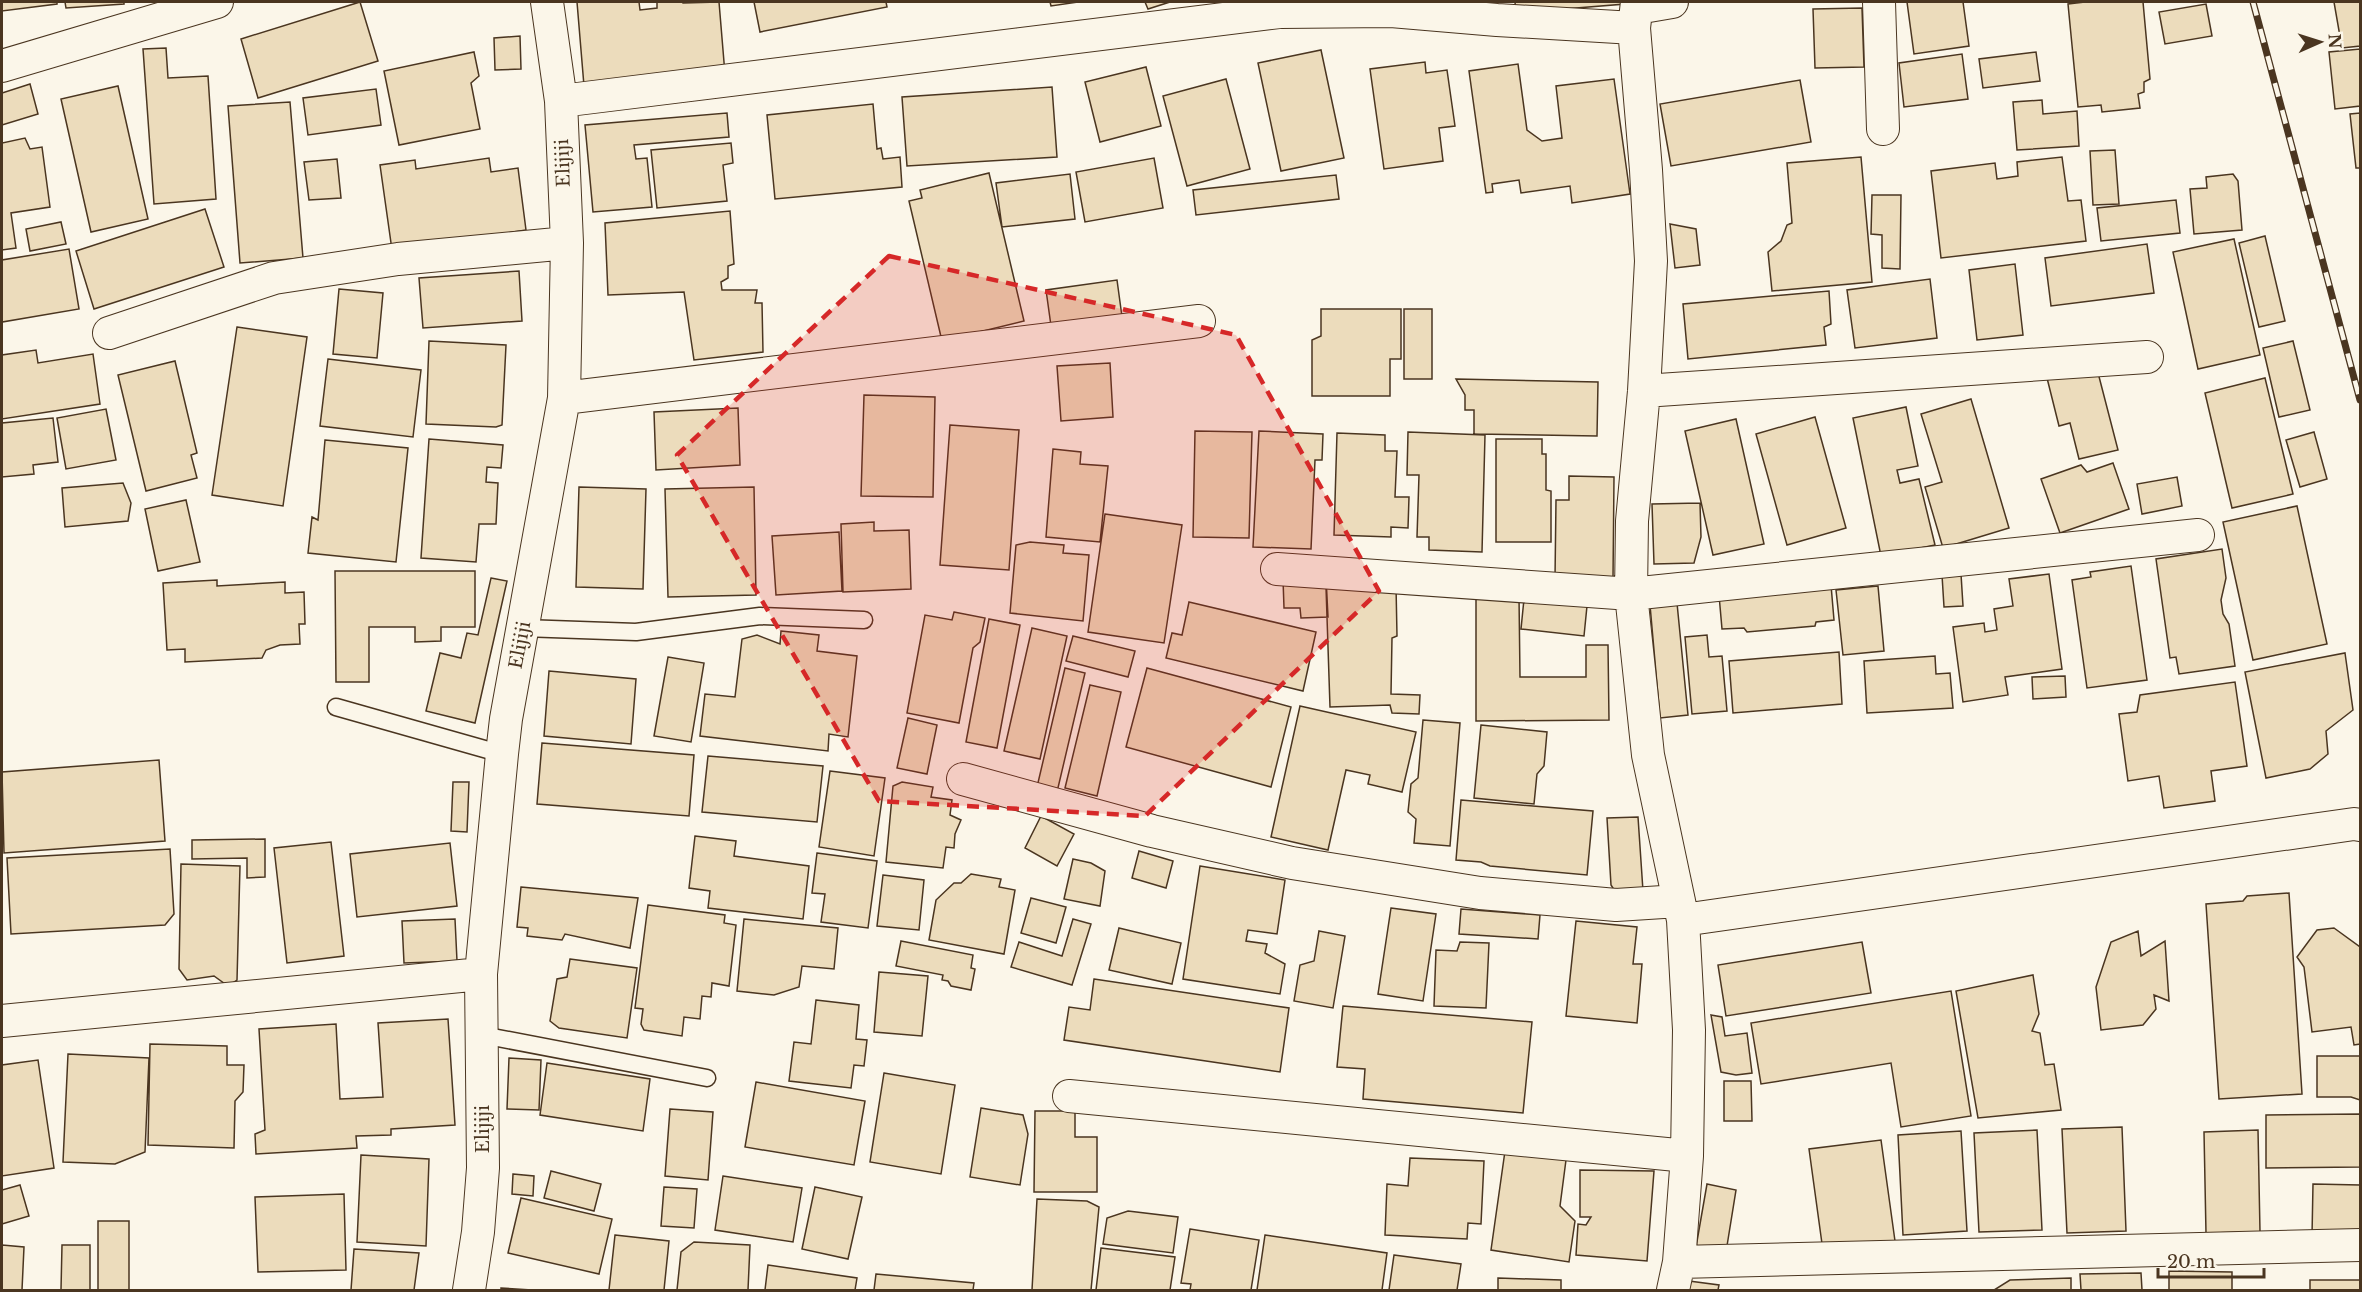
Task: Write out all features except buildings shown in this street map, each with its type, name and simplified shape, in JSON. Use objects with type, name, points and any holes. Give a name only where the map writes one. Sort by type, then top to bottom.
[{"type":"street","points":[[2,66],[217,2]]},
{"type":"street","name":"Elijiji","points":[[469,1290],[478,1232],[483,1168],[481,974],[502,754],[506,719],[564,398],[567,243],[561,100],[547,2]]},
{"type":"street","points":[[561,100],[1280,12],[1391,11],[1497,20],[1636,12],[1672,2]]},
{"type":"street","points":[[1879,2],[1883,129]]},
{"type":"street","points":[[1636,12],[1651,261],[1644,391],[1632,521],[1631,594],[1648,755],[1681,910],[1689,1030],[1687,1156],[1676,1276],[2361,1245]]},
{"type":"street","points":[[109,333],[274,278],[398,259],[567,243]]},
{"type":"street","points":[[564,398],[1199,321]]},
{"type":"street","points":[[1644,391],[2147,357]]},
{"type":"street","points":[[1277,569],[1631,594],[2198,535]]},
{"type":"street","points":[[963,779],[1152,831],[1293,863],[1480,893],[1681,910],[2330,827],[2361,825]]},
{"type":"street","points":[[2,1021],[481,974]]},
{"type":"street","points":[[1069,1096],[1687,1156]]},
{"type":"lane","points":[[524,628],[636,632],[760,616],[864,620]]},
{"type":"lane","points":[[336,707],[502,754]]},
{"type":"lane","points":[[482,1035],[707,1078]]},
{"type":"highlighted area","points":[[889,256],[1236,335],[1379,591],[1145,816],[879,801],[677,455]]},
{"type":"railway","points":[[2253,2],[2360,400]]}]
